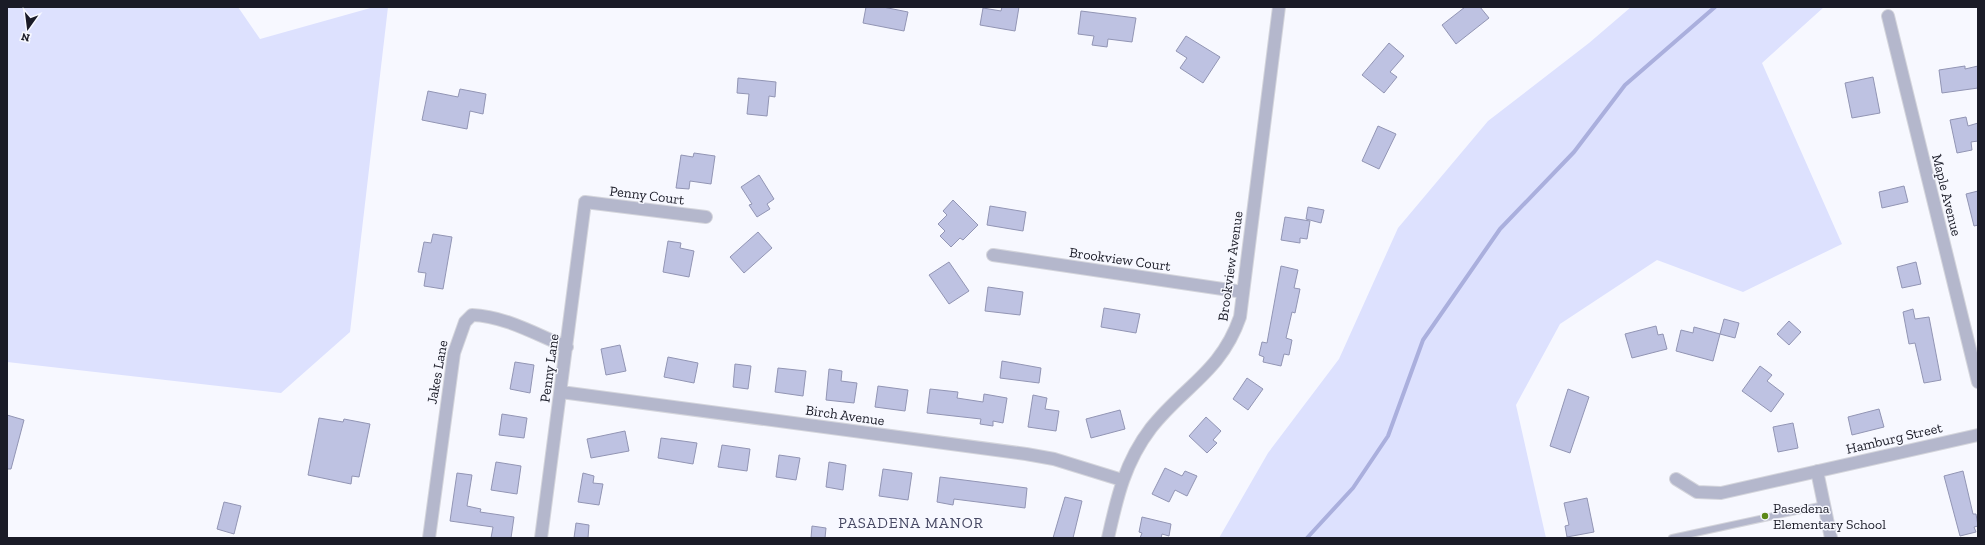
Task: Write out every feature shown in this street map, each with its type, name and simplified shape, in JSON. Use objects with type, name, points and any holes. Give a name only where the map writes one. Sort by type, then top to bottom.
[{"type":"street","name":"Brookview Avenue","points":[[1108,538],[1122,480],[1139,445],[1152,427],[1217,362],[1228,345],[1240,317],[1279,7]]},
{"type":"street","name":"Maple Avenue","points":[[1888,16],[1978,382]]},
{"type":"street","name":"Penny Court","points":[[585,202],[706,217]]},
{"type":"street","name":"Penny Lane","points":[[541,538],[585,202]]},
{"type":"street","name":"Brookview Court","points":[[993,255],[1243,292]]},
{"type":"street","name":"Jakes Lane","points":[[429,538],[454,353],[465,322],[472,315],[483,316],[512,324],[567,347]]},
{"type":"street","name":"Birch Avenue","points":[[561,392],[1026,454],[1054,459],[1122,480]]},
{"type":"street","name":"Hamburg Street","points":[[1676,479],[1697,492],[1721,494],[1978,435]]},
{"type":"street","points":[[1817,471],[1831,538]]},
{"type":"lane","points":[[1672,538],[1684,537],[1824,505]]},
{"type":"shaded area","points":[[7,7],[238,7],[260,39],[374,7],[388,7],[350,332],[281,393],[7,362]]},
{"type":"shaded area","points":[[1631,7],[1824,7],[1762,63],[1842,244],[1743,292],[1657,260],[1560,324],[1516,405],[1546,538],[1219,538],[1268,453],[1339,359],[1398,228],[1488,121],[1589,43]]},
{"type":"building","points":[[866,7],[883,7],[908,12],[904,31],[863,23]]},
{"type":"building","points":[[1002,7],[1019,7],[1015,31],[980,25],[983,8],[1001,11]]},
{"type":"building","points":[[1465,7],[1480,7],[1489,18],[1456,44],[1442,25]]},
{"type":"building","points":[[1081,11],[1136,18],[1132,42],[1108,39],[1107,47],[1092,45],[1094,36],[1078,34]]},
{"type":"building","points":[[1186,36],[1220,57],[1203,83],[1180,68],[1187,58],[1176,51]]},
{"type":"building","points":[[1389,43],[1404,56],[1390,72],[1397,77],[1384,93],[1362,75]]},
{"type":"building","points":[[1965,66],[1965,69],[1978,66],[1978,88],[1942,93],[1939,70]]},
{"type":"building","points":[[1873,77],[1880,113],[1852,118],[1845,83]]},
{"type":"building","points":[[738,78],[776,82],[775,97],[769,96],[767,116],[747,114],[749,94],[737,93]]},
{"type":"building","points":[[460,89],[486,94],[483,114],[470,111],[467,129],[422,120],[428,91],[458,97]]},
{"type":"building","points":[[1966,117],[1968,126],[1978,123],[1978,141],[1971,142],[1972,150],[1957,153],[1950,120]]},
{"type":"building","points":[[1378,126],[1396,134],[1379,169],[1362,161]]},
{"type":"building","points":[[694,153],[715,156],[711,184],[690,181],[689,189],[676,188],[681,155],[693,157]]},
{"type":"building","points":[[759,175],[774,199],[767,204],[770,209],[757,217],[749,205],[752,204],[741,187]]},
{"type":"building","points":[[1904,186],[1908,202],[1882,208],[1879,192]]},
{"type":"building","points":[[1978,191],[1978,225],[1974,226],[1966,194]]},
{"type":"building","points":[[953,200],[978,225],[963,240],[960,238],[951,247],[940,236],[945,231],[938,224],[947,215],[943,211]]},
{"type":"building","points":[[990,206],[1026,212],[1023,231],[987,225]]},
{"type":"building","points":[[1308,207],[1324,210],[1321,223],[1306,219]]},
{"type":"building","points":[[1285,217],[1310,221],[1307,239],[1300,238],[1300,243],[1281,240]]},
{"type":"building","points":[[758,232],[772,248],[744,273],[730,257]]},
{"type":"building","points":[[433,234],[452,237],[443,289],[424,286],[426,273],[418,272],[424,242],[431,243]]},
{"type":"building","points":[[668,241],[681,243],[680,248],[694,251],[689,277],[663,272]]},
{"type":"building","points":[[949,262],[969,291],[949,304],[929,275]]},
{"type":"building","points":[[1916,262],[1921,284],[1902,288],[1897,267]]},
{"type":"building","points":[[1281,266],[1298,270],[1294,288],[1300,289],[1295,313],[1292,312],[1286,338],[1292,340],[1289,355],[1284,354],[1281,366],[1263,362],[1264,357],[1259,355],[1262,342],[1267,343]]},
{"type":"building","points":[[988,287],[1023,292],[1020,315],[985,311]]},
{"type":"building","points":[[1104,308],[1140,314],[1136,333],[1101,327]]},
{"type":"building","points":[[1913,309],[1915,319],[1929,317],[1941,380],[1924,383],[1915,343],[1909,344],[1903,312]]},
{"type":"building","points":[[1724,319],[1739,323],[1735,338],[1720,334]]},
{"type":"building","points":[[1789,321],[1801,332],[1789,345],[1777,334]]},
{"type":"building","points":[[1656,326],[1658,335],[1663,334],[1667,349],[1632,358],[1625,334]]},
{"type":"building","points":[[1694,327],[1720,334],[1713,361],[1676,351],[1681,330],[1693,333]]},
{"type":"building","points":[[620,345],[626,371],[606,375],[601,349]]},
{"type":"building","points":[[668,357],[698,363],[694,383],[664,377]]},
{"type":"building","points":[[1002,361],[1041,368],[1039,383],[1000,378]]},
{"type":"building","points":[[515,362],[534,365],[530,393],[510,389]]},
{"type":"building","points":[[735,364],[751,366],[748,389],[733,387]]},
{"type":"building","points":[[1760,366],[1772,375],[1767,381],[1784,394],[1771,412],[1742,391]]},
{"type":"building","points":[[778,368],[806,371],[803,396],[775,392]]},
{"type":"building","points":[[829,369],[842,371],[841,381],[857,383],[854,403],[826,400]]},
{"type":"building","points":[[1247,378],[1263,389],[1248,410],[1233,399]]},
{"type":"building","points":[[878,386],[908,390],[905,411],[875,407]]},
{"type":"building","points":[[930,389],[958,392],[957,398],[983,402],[984,394],[1007,398],[1003,423],[993,421],[993,426],[980,424],[981,419],[927,413]]},
{"type":"building","points":[[1568,389],[1589,397],[1570,453],[1550,446]]},
{"type":"building","points":[[1033,395],[1047,398],[1045,409],[1059,411],[1056,431],[1028,427]]},
{"type":"building","points":[[1879,409],[1884,427],[1852,435],[1848,417]]},
{"type":"building","points":[[1120,410],[1125,429],[1091,438],[1086,419]]},
{"type":"building","points":[[502,414],[527,418],[524,438],[499,435]]},
{"type":"building","points":[[7,415],[24,420],[11,469],[7,469]]},
{"type":"building","points":[[1206,417],[1221,431],[1213,440],[1217,443],[1207,453],[1189,436]]},
{"type":"building","points":[[319,418],[343,422],[344,419],[370,424],[359,477],[352,476],[351,484],[308,475]]},
{"type":"building","points":[[1793,423],[1798,448],[1778,452],[1773,427]]},
{"type":"building","points":[[625,431],[629,451],[591,458],[587,439]]},
{"type":"building","points":[[661,438],[697,443],[693,464],[658,458]]},
{"type":"building","points":[[722,445],[750,449],[747,471],[718,467]]},
{"type":"building","points":[[779,455],[800,458],[796,480],[776,477]]},
{"type":"building","points":[[496,462],[521,466],[517,494],[491,490]]},
{"type":"building","points":[[829,462],[846,465],[843,490],[826,487]]},
{"type":"building","points":[[1165,468],[1182,476],[1185,471],[1197,476],[1187,496],[1175,490],[1169,502],[1152,494]]},
{"type":"building","points":[[883,469],[912,473],[908,500],[879,496]]},
{"type":"building","points":[[1963,471],[1973,514],[1976,514],[1978,526],[1974,527],[1976,532],[1960,536],[1944,476]]},
{"type":"building","points":[[457,473],[472,475],[467,506],[481,509],[480,512],[514,517],[511,538],[491,538],[493,527],[450,521]]},
{"type":"building","points":[[583,473],[594,476],[593,483],[603,484],[599,505],[578,502]]},
{"type":"building","points":[[940,477],[1027,488],[1025,508],[954,499],[953,505],[937,502]]},
{"type":"building","points":[[1065,497],[1082,501],[1073,538],[1053,538]]},
{"type":"building","points":[[1587,498],[1594,532],[1567,537],[1565,526],[1569,525],[1564,503]]},
{"type":"building","points":[[224,502],[241,506],[234,534],[217,529]]},
{"type":"building","points":[[1142,517],[1171,524],[1169,536],[1162,534],[1161,538],[1140,538],[1142,533],[1139,532]]},
{"type":"building","points":[[576,523],[589,525],[588,538],[574,538]]},
{"type":"building","points":[[812,526],[826,528],[825,538],[811,538]]},
{"type":"waterway","points":[[1307,538],[1353,488],[1388,436],[1423,340],[1500,229],[1574,152],[1625,85],[1715,7]]},
{"type":"place","name":"Pasedena Elementary School","points":[[1765,516]]},
{"type":"district","name":"PASADENA MANOR","points":[[911,523]]}]
